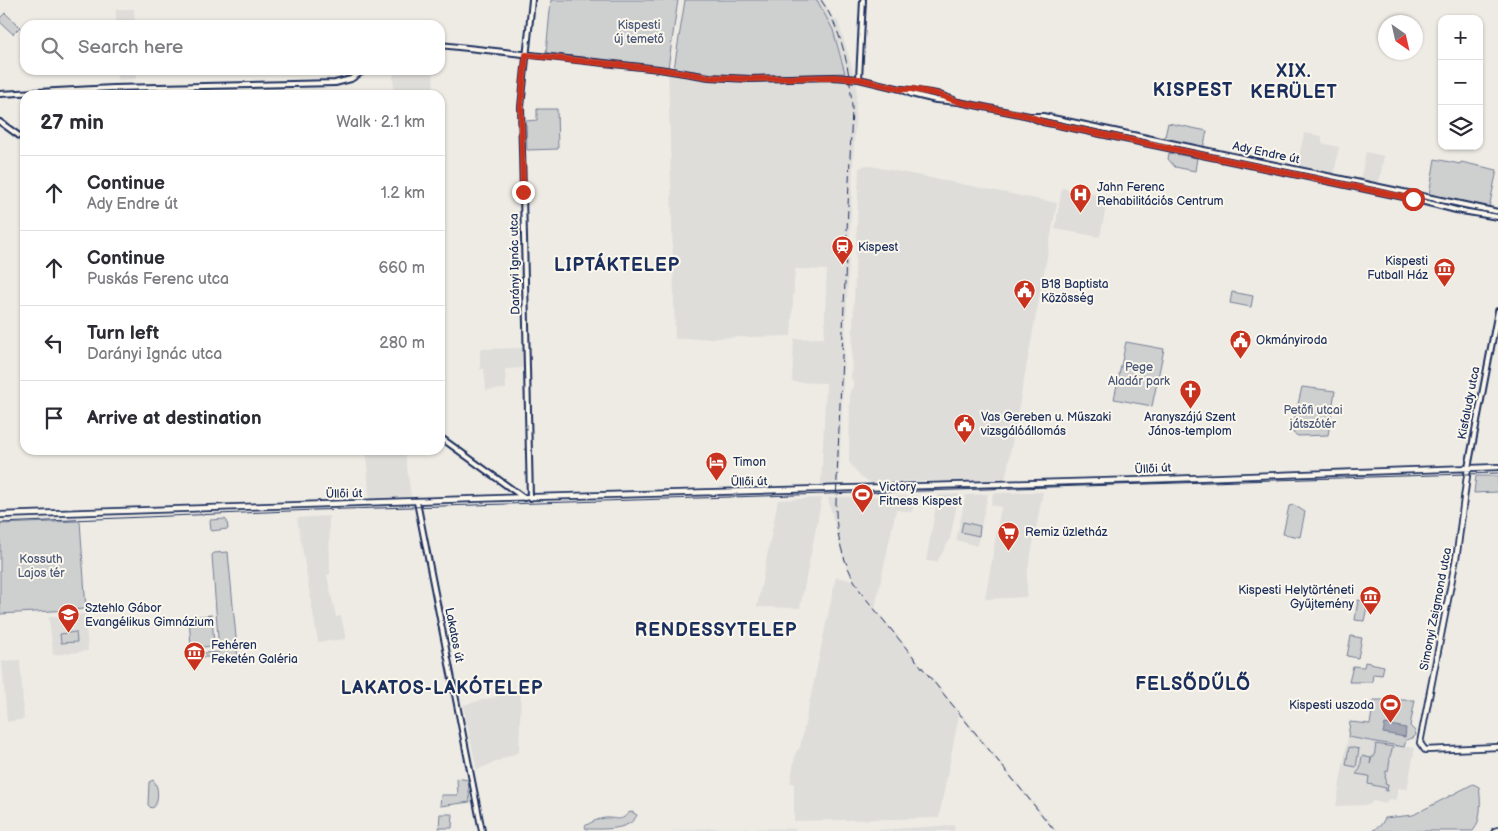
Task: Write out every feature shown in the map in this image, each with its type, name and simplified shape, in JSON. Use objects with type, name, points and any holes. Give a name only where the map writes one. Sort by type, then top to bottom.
[{"type":"main road","name":"Üllői út","points":[[0,515],[1498,467]]},
{"type":"main road","name":"Simonyi Zsigmond utca","points":[[1468,468],[1456,556],[1420,742],[1425,750],[1497,749]]},
{"type":"street","name":"Darányi Ignác utca","points":[[530,498],[521,106],[532,0]]},
{"type":"street","points":[[859,79],[863,0]]},
{"type":"street","name":"Ady Endre út","points":[[445,47],[659,69],[709,77],[859,79],[901,89],[912,89],[937,94],[959,102],[1112,130],[1498,212]]},
{"type":"street","points":[[87,90],[335,83],[351,79],[357,75]]},
{"type":"street","points":[[0,94],[20,93]]},
{"type":"street","name":"Ady Endre út","points":[[1029,116],[1043,122],[1413,199],[1456,210],[1498,217]]},
{"type":"street","points":[[0,122],[20,136]]},
{"type":"street","name":"Kisfaludy utca","points":[[1468,468],[1498,311]]},
{"type":"street","points":[[445,442],[524,498]]},
{"type":"street","name":"Lakatos út","points":[[417,502],[482,831]]},
{"type":"shaded area","points":[[817,0],[823,0],[833,17],[838,21],[854,74],[851,76],[851,79],[857,80],[838,497],[916,496],[912,512],[896,510],[875,608],[1057,831],[1054,831],[959,715],[939,818],[794,821],[794,783],[790,783],[796,752],[800,747],[836,577],[853,580],[843,559],[828,498],[835,497],[835,485],[821,485],[826,383],[792,382],[794,339],[824,338],[827,270],[795,269],[791,336],[675,339],[668,68],[736,77],[843,62],[833,30]]},
{"type":"shaded area","points":[[116,9],[134,9],[135,20],[116,20]]},
{"type":"shaded area","points":[[117,75],[136,75],[136,79],[117,80]]},
{"type":"shaded area","points":[[393,75],[433,75],[434,90],[394,90]]},
{"type":"shaded area","points":[[1304,133],[1322,136],[1322,143],[1339,147],[1334,174],[1297,166]]},
{"type":"shaded area","points":[[1366,152],[1384,156],[1379,183],[1360,180]]},
{"type":"shaded area","points":[[866,165],[1057,203],[1005,481],[903,481],[903,484],[875,485],[860,476],[849,462],[859,168]]},
{"type":"shaded area","name":"Jahn Ferenc Rehabilitációs Centrum","points":[[1062,188],[1108,197],[1100,237],[1055,229]]},
{"type":"shaded area","points":[[523,348],[524,368],[505,369],[506,389],[486,390],[484,369],[480,369],[480,349]]},
{"type":"shaded area","points":[[367,455],[405,455],[411,496],[369,499]]},
{"type":"shaded area","points":[[1043,492],[1027,575],[1027,597],[985,599],[1001,507],[991,505],[993,493]]},
{"type":"shaded area","points":[[959,494],[950,539],[937,562],[926,561],[938,495]]},
{"type":"shaded area","points":[[988,494],[977,546],[956,540],[966,495]]},
{"type":"shaded area","points":[[822,498],[800,608],[757,607],[778,500]]},
{"type":"shaded area","points":[[329,516],[330,574],[327,575],[336,617],[341,616],[346,639],[318,642],[297,518]]},
{"type":"shaded area","name":"Sztehlo Gábor Evangélikus Gimnázium","points":[[85,614],[88,651],[53,655],[49,617]]},
{"type":"shaded area","points":[[20,660],[24,719],[7,722],[2,661]]},
{"type":"shaded area","points":[[521,690],[519,752],[477,770],[463,705]]},
{"type":"shaded area","points":[[1385,724],[1406,728],[1405,737],[1383,733]]},
{"type":"shaded area","points":[[1348,737],[1415,748],[1407,789],[1398,788],[1396,800],[1388,799],[1386,804],[1373,801],[1369,805],[1336,806]]},
{"type":"shaded area","points":[[955,825],[954,831],[861,831]]},
{"type":"shaded area","points":[[715,828],[795,829],[795,831],[668,831]]},
{"type":"green space","name":"Kispesti új temető","points":[[551,0],[678,0],[668,68],[546,53]]},
{"type":"green space","points":[[685,0],[817,0],[833,30],[845,73],[736,77],[674,69]]},
{"type":"green space","points":[[5,13],[20,27],[13,34],[0,22],[0,18]]},
{"type":"green space","points":[[537,109],[557,109],[558,149],[527,150],[526,121],[537,120]]},
{"type":"green space","points":[[1168,123],[1207,131],[1203,149],[1164,141]]},
{"type":"green space","points":[[1169,153],[1197,158],[1195,171],[1175,167],[1168,159]]},
{"type":"green space","points":[[1435,159],[1460,164],[1461,162],[1497,170],[1489,208],[1429,195]]},
{"type":"green space","points":[[1232,292],[1253,296],[1251,307],[1230,303]]},
{"type":"green space","name":"Pege Aladár park","points":[[1126,342],[1164,349],[1152,406],[1114,399]]},
{"type":"green space","name":"Petőfi utcai játszótér","points":[[1302,387],[1335,391],[1328,435],[1298,436],[1293,433],[1292,430]]},
{"type":"green space","points":[[1476,476],[1498,476],[1498,492],[1474,493]]},
{"type":"green space","points":[[1294,505],[1305,512],[1300,537],[1283,534],[1289,506]]},
{"type":"green space","points":[[225,519],[228,529],[211,531],[210,520]]},
{"type":"green space","name":"Kossuth Lajos tér","points":[[80,521],[86,609],[0,614],[0,524]]},
{"type":"green space","points":[[963,522],[980,526],[979,536],[961,532]]},
{"type":"green space","points":[[228,552],[238,659],[190,656],[190,654],[219,652],[212,555],[214,553]]},
{"type":"green space","points":[[1358,600],[1368,602],[1364,621],[1355,620]]},
{"type":"green space","points":[[212,615],[214,646],[191,648],[189,617]]},
{"type":"green space","points":[[76,632],[77,642],[61,643],[60,634]]},
{"type":"green space","points":[[1351,636],[1362,638],[1358,658],[1347,656]]},
{"type":"green space","points":[[1365,662],[1384,666],[1382,675],[1373,674],[1372,682],[1349,682],[1353,666],[1364,667]]},
{"type":"green space","name":"Kispesti uszoda","points":[[1374,700],[1415,700],[1410,726],[1416,735],[1406,740],[1404,747],[1348,737],[1350,722],[1370,724]]},
{"type":"green space","points":[[1376,744],[1393,747],[1385,778],[1385,784],[1388,785],[1387,791],[1385,791],[1386,788],[1368,784],[1369,776],[1356,774],[1360,769],[1362,756],[1371,758],[1370,764],[1372,757],[1374,757]]},
{"type":"green space","points":[[1349,747],[1359,749],[1356,767],[1346,765]]},
{"type":"green space","points":[[457,778],[468,780],[470,802],[440,806],[441,795],[458,795]]},
{"type":"green space","points":[[153,780],[157,789],[157,797],[156,804],[151,808],[148,805],[149,782]]},
{"type":"green space","points":[[1473,784],[1479,787],[1480,804],[1478,822],[1473,831],[1372,831],[1381,825],[1385,818],[1413,815]]},
{"type":"green space","points":[[632,812],[637,815],[628,824],[622,826],[608,829],[586,829],[585,826],[605,818],[620,819]]},
{"type":"green space","points":[[440,814],[453,814],[452,828],[439,828]]},
{"type":"tram line","points":[[912,91],[1381,189],[1457,207],[1498,214]]},
{"type":"tram line","points":[[0,523],[314,510],[1498,473]]},
{"type":"railway","points":[[821,0],[829,12],[840,38],[847,66],[852,108],[836,503],[837,527],[842,551],[856,584],[863,595],[1055,831]]},
{"type":"place","name":"Jahn Ferenc Rehabilitációs Centrum","points":[[1081,213]]},
{"type":"place","name":"Kispest","points":[[842,266]]},
{"type":"place","name":"Kispesti Futball Ház","points":[[1444,287]]},
{"type":"place","name":"B18 Baptista Közösség","points":[[1025,310]]},
{"type":"place","name":"Okmányiroda","points":[[1240,359]]},
{"type":"place","name":"Aranyszájú Szent János-templom","points":[[1190,409]]},
{"type":"place","name":"Vas Gereben u. Műszaki vizsgálóállomás","points":[[965,443]]},
{"type":"place","name":"Timon","points":[[717,481]]},
{"type":"place","name":"Victory Fitness Kispest","points":[[863,513]]},
{"type":"place","name":"Remiz üzletház","points":[[1009,551]]},
{"type":"place","name":"Kispesti Helytörténeti Gyűjtemény","points":[[1370,616]]},
{"type":"place","name":"Sztehlo Gábor Evangélikus Gimnázium","points":[[69,634]]},
{"type":"place","name":"Fehéren Feketén Galéria","points":[[195,671]]},
{"type":"place","name":"Kispesti uszoda","points":[[1390,724]]},
{"type":"district","name":"XIX. KERÜLET","points":[[1294,81]]},
{"type":"district","name":"KISPEST","points":[[1193,90]]},
{"type":"district","name":"LIPTÁKTELEP","points":[[617,265]]},
{"type":"district","name":"RENDESSYTELEP","points":[[716,630]]},
{"type":"district","name":"FELSŐDŰLŐ","points":[[1193,684]]},
{"type":"district","name":"LAKATOS-LAKÓTELEP","points":[[442,688]]},
{"type":"route","points":[[523,192],[521,106],[526,55],[659,69],[709,77],[750,79],[834,77],[859,79],[901,89],[912,89],[937,94],[959,102],[1029,116],[1043,122],[1413,199]]}]
